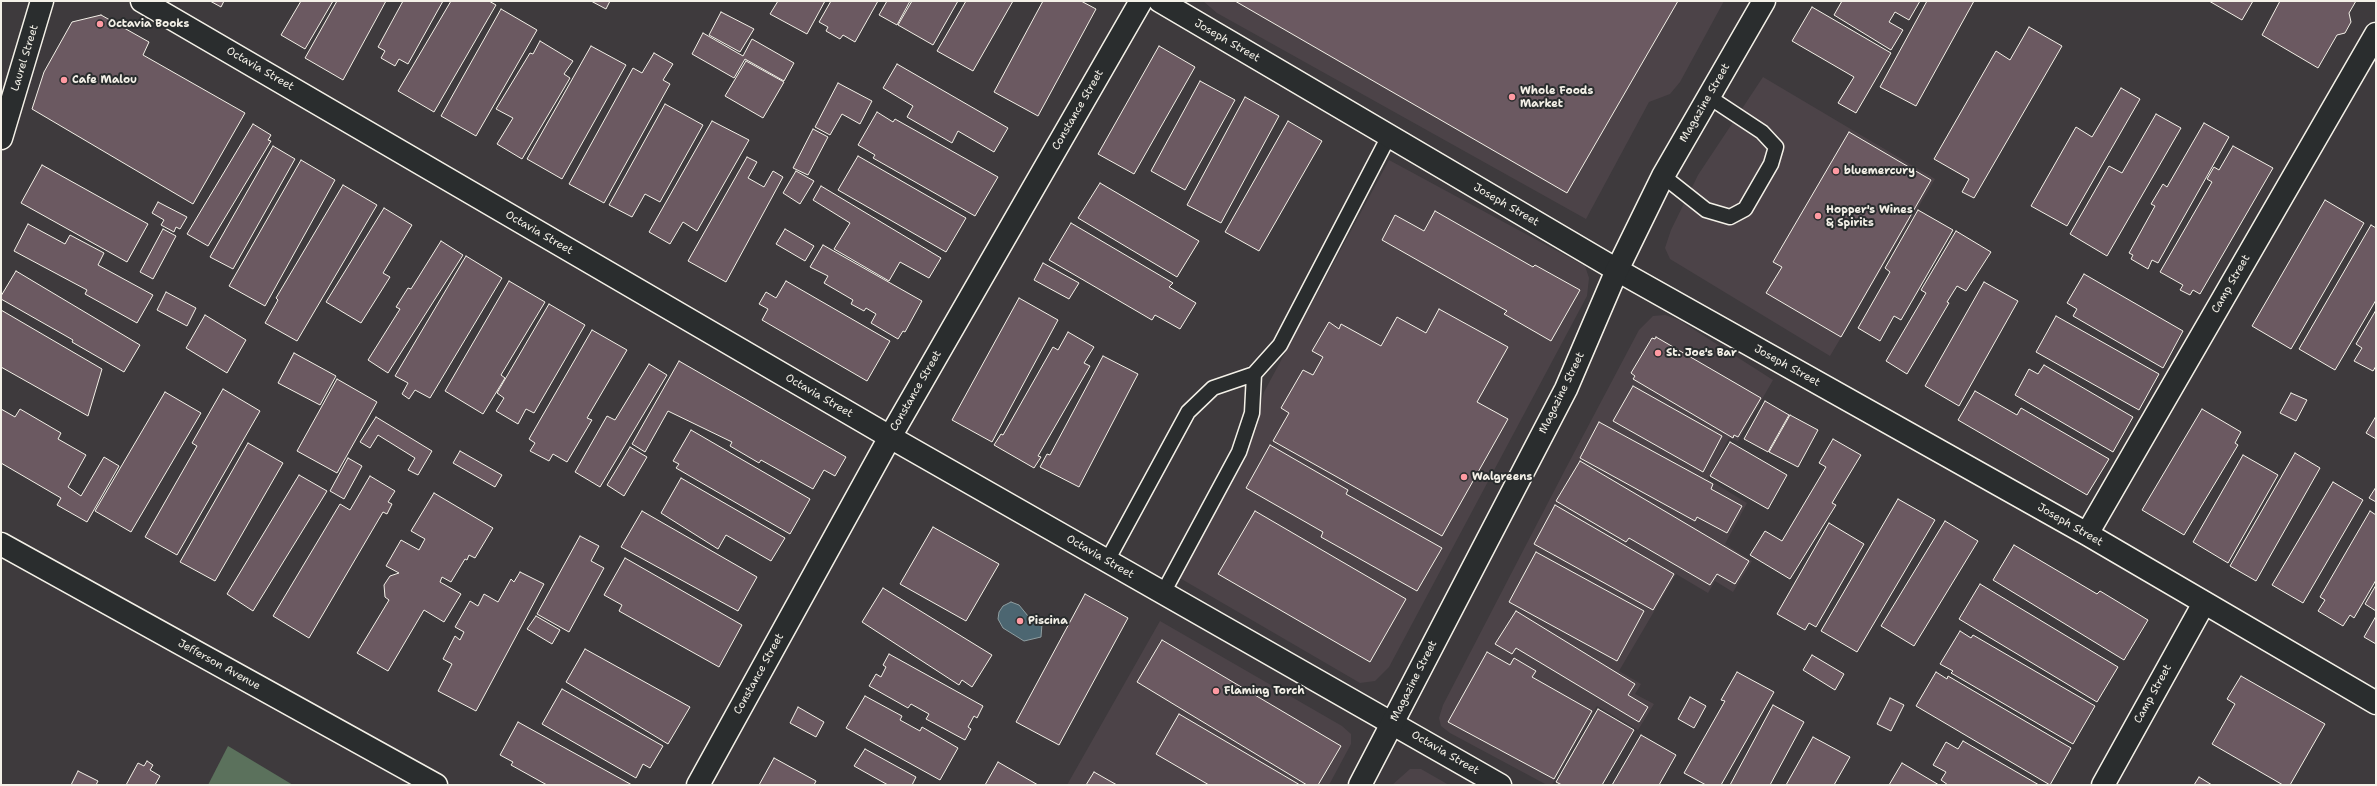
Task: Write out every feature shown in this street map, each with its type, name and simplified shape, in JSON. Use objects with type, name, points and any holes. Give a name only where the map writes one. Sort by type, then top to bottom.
[{"type":"street","name":"Laurel Street","points":[[1,138],[42,1]]},
{"type":"street","name":"Octavia Street","points":[[142,1],[890,437],[1500,785]]},
{"type":"street","name":"Constance Street","points":[[698,785],[890,437],[1141,1]]},
{"type":"street","name":"Joseph Street","points":[[1160,1],[1617,270],[2087,534],[2376,703]]},
{"type":"street","name":"Magazine Street","points":[[1360,785],[1566,389],[1617,270],[1663,176],[1764,1]]},
{"type":"street","name":"Camp Street","points":[[2087,534],[2376,34]]},
{"type":"street","name":"Jefferson Avenue","points":[[1,544],[436,785]]},
{"type":"street","name":"Camp Street","points":[[2103,785],[2204,603]]},
{"type":"lane","points":[[1663,176],[1706,210],[1730,217],[1745,209],[1771,164],[1776,147],[1762,132],[1709,97]]},
{"type":"lane","points":[[1107,561],[1188,412],[1213,388],[1254,374],[1280,345],[1389,136]]},
{"type":"lane","points":[[1163,593],[1239,452],[1252,413],[1254,374]]},
{"type":"shaded area","name":"Whole Foods Market","points":[[1203,1],[1724,1],[1680,82],[1670,94],[1649,102],[1586,219],[1217,13]]},
{"type":"shaded area","points":[[1763,77],[1935,179],[1830,356],[1670,259],[1665,248],[1671,230],[1698,175]]},
{"type":"shaded area","points":[[1389,160],[1585,266],[1589,278],[1587,296],[1389,667],[1375,681],[1360,683],[1178,577],[1246,457],[1264,392]]},
{"type":"shaded area","points":[[1665,315],[1679,320],[1773,380],[1738,441],[1729,438],[1708,479],[1747,503],[1725,544],[1752,561],[1733,592],[1715,581],[1708,593],[1676,574],[1619,671],[1641,684],[1635,694],[1654,704],[1638,730],[1597,706],[1552,785],[1547,785],[1450,733],[1441,726],[1439,718],[1443,705],[1639,330],[1653,316]]},
{"type":"shaded area","points":[[1160,621],[1342,726],[1351,734],[1351,744],[1329,785],[1067,785]]},
{"type":"shaded area","points":[[1410,769],[1421,769],[1449,785],[1392,785]]},
{"type":"green space","points":[[228,746],[293,785],[208,785]]},
{"type":"water","name":"Piscina","points":[[1011,602],[1019,605],[1028,616],[1039,618],[1042,624],[1041,637],[1024,641],[1003,628],[998,619],[999,612],[1003,606]]},
{"type":"building","points":[[210,1],[224,1],[221,7]]},
{"type":"building","points":[[301,1],[333,1],[305,49],[281,35]]},
{"type":"building","points":[[337,1],[386,1],[343,80],[305,58]]},
{"type":"building","points":[[403,1],[443,1],[408,64],[399,59],[395,66],[381,58],[385,51],[378,47]]},
{"type":"building","points":[[451,1],[489,1],[496,5],[434,112],[398,91]]},
{"type":"building","points":[[591,1],[610,1],[606,9]]},
{"type":"building","points":[[778,1],[825,1],[807,34],[770,14]]},
{"type":"building","points":[[831,1],[878,1],[855,42],[843,35],[840,39],[826,31],[828,27],[819,22]]},
{"type":"building","points":[[887,1],[910,1],[897,25],[879,15]]},
{"type":"building","points":[[912,1],[958,1],[933,45],[898,25]]},
{"type":"building","points":[[966,1],[1013,1],[973,71],[937,51]]},
{"type":"building","points":[[1043,1],[1081,1],[1096,9],[1038,116],[994,92]]},
{"type":"building","name":"Whole Foods Market","points":[[1235,1],[1678,1],[1567,193]]},
{"type":"building","points":[[1842,1],[1920,1],[1909,20],[1895,12],[1889,22],[1903,30],[1891,50],[1834,15]]},
{"type":"building","points":[[1927,1],[1974,1],[1916,106],[1880,87]]},
{"type":"building","points":[[2209,1],[2253,1],[2242,20]]},
{"type":"building","points":[[2280,1],[2356,1],[2349,13],[2351,22],[2345,33],[2337,35],[2318,68],[2262,35]]},
{"type":"building","points":[[1812,7],[1891,53],[1856,113],[1838,103],[1854,77],[1792,41]]},
{"type":"building","points":[[501,9],[537,30],[476,136],[441,116]]},
{"type":"building","points":[[721,12],[754,29],[740,52],[709,35]]},
{"type":"building","points":[[101,15],[149,42],[143,55],[245,113],[193,204],[32,109],[44,72],[72,22]]},
{"type":"building","points":[[2029,27],[2062,46],[1974,198],[1962,192],[1969,179],[1934,159],[1996,51],[2010,60]]},
{"type":"building","points":[[703,33],[743,56],[752,39],[794,63],[784,81],[745,59],[734,78],[692,54]]},
{"type":"building","points":[[540,41],[573,61],[564,74],[570,78],[522,159],[497,144],[513,118],[496,109],[530,53],[533,54]]},
{"type":"building","points":[[591,46],[626,65],[562,179],[527,159]]},
{"type":"building","points":[[1159,46],[1195,67],[1134,174],[1098,154]]},
{"type":"building","points":[[654,53],[673,64],[663,80],[670,84],[604,203],[569,184],[633,68],[642,73]]},
{"type":"building","points":[[746,61],[784,82],[763,118],[725,96]]},
{"type":"building","points":[[897,64],[1008,128],[994,152],[958,131],[952,143],[907,117],[913,106],[883,88]]},
{"type":"building","points":[[1200,81],[1235,100],[1185,190],[1151,171]]},
{"type":"building","points":[[838,83],[872,101],[860,124],[842,114],[830,135],[815,127]]},
{"type":"building","points":[[2121,88],[2140,99],[2067,226],[2031,206],[2076,127],[2092,137]]},
{"type":"building","points":[[1245,97],[1279,116],[1221,223],[1187,205]]},
{"type":"building","points":[[665,104],[703,125],[660,202],[645,194],[632,217],[609,205]]},
{"type":"building","points":[[877,112],[893,122],[895,119],[998,177],[975,216],[873,158],[875,155],[858,145]]},
{"type":"building","points":[[2156,114],[2181,128],[2107,256],[2070,234],[2109,166],[2122,173]]},
{"type":"building","points":[[712,121],[749,140],[697,231],[683,222],[670,244],[649,232]]},
{"type":"building","points":[[1288,121],[1322,141],[1259,251],[1225,232]]},
{"type":"building","points":[[2204,123],[2229,137],[2158,263],[2152,260],[2148,269],[2131,259],[2133,255],[2129,253],[2155,206],[2151,204],[2163,184],[2167,187]]},
{"type":"building","points":[[253,124],[271,135],[268,140],[271,141],[208,246],[187,234]]},
{"type":"building","points":[[813,129],[828,137],[808,175],[793,168]]},
{"type":"building","points":[[1849,132],[1931,180],[1841,337],[1766,293],[1782,267],[1773,262]]},
{"type":"building","points":[[273,146],[295,159],[233,269],[210,257]]},
{"type":"building","points":[[2233,146],[2273,168],[2200,294],[2193,290],[2190,295],[2180,290],[2183,285],[2160,272],[2212,182],[2207,179],[2214,167],[2219,170]]},
{"type":"building","points":[[858,156],[966,218],[946,252],[838,190]]},
{"type":"building","points":[[747,157],[757,162],[748,178],[764,187],[773,171],[783,177],[726,282],[688,261]]},
{"type":"building","points":[[301,160],[335,180],[265,306],[229,286]]},
{"type":"building","points":[[42,165],[148,224],[127,262],[21,203]]},
{"type":"building","points":[[796,171],[814,181],[800,204],[783,193]]},
{"type":"building","points":[[1100,183],[1199,241],[1177,277],[1078,218]]},
{"type":"building","points":[[343,185],[377,205],[297,341],[265,323],[278,300],[276,298]]},
{"type":"building","points":[[821,186],[941,258],[929,278],[900,262],[889,281],[834,249],[850,223],[813,200]]},
{"type":"building","points":[[2325,200],[2364,223],[2291,349],[2252,326]]},
{"type":"building","points":[[158,202],[187,217],[180,229],[176,227],[174,232],[161,225],[164,220],[152,213]]},
{"type":"building","points":[[384,208],[412,225],[383,273],[390,277],[361,323],[326,302]]},
{"type":"building","points":[[1918,210],[1953,230],[1901,320],[1894,316],[1880,341],[1858,328],[1890,272],[1885,268]]},
{"type":"building","points":[[1435,211],[1533,267],[1535,265],[1580,290],[1551,341],[1504,314],[1507,311],[1382,240],[1395,215],[1424,231]]},
{"type":"building","points":[[1071,223],[1173,283],[1169,287],[1196,303],[1180,329],[1155,315],[1152,320],[1049,260]]},
{"type":"building","points":[[28,224],[65,244],[70,235],[104,253],[98,265],[153,295],[137,323],[85,294],[87,290],[14,251]]},
{"type":"building","points":[[2371,225],[2376,228],[2376,300],[2335,370],[2299,349]]},
{"type":"building","points":[[163,229],[176,236],[153,279],[140,272]]},
{"type":"building","points":[[785,229],[814,246],[805,261],[776,244]]},
{"type":"building","points":[[1956,231],[1991,252],[1966,291],[1957,286],[1947,302],[1949,303],[1907,374],[1886,361],[1926,293],[1921,290]]},
{"type":"building","points":[[441,241],[463,255],[388,373],[368,360],[400,309],[396,307],[408,288],[411,289]]},
{"type":"building","points":[[823,245],[922,301],[905,332],[903,331],[898,339],[871,323],[876,314],[866,308],[864,311],[851,304],[853,300],[824,283],[828,276],[810,267]]},
{"type":"building","points":[[466,256],[502,278],[430,398],[415,390],[409,399],[402,394],[408,383],[395,376]]},
{"type":"building","points":[[1043,263],[1079,283],[1069,299],[1034,280]]},
{"type":"building","points":[[16,271],[140,345],[124,372],[72,342],[73,340],[1,299],[1,296]]},
{"type":"building","points":[[2084,274],[2183,331],[2163,368],[2073,316],[2077,309],[2067,303]]},
{"type":"building","points":[[509,281],[545,302],[501,375],[505,378],[483,414],[445,391]]},
{"type":"building","points":[[786,281],[890,341],[867,381],[762,320],[768,309],[759,304],[766,292],[776,298]]},
{"type":"building","points":[[1984,282],[2018,301],[1959,406],[1925,386]]},
{"type":"building","points":[[166,292],[196,308],[187,326],[157,310]]},
{"type":"building","points":[[1019,298],[1058,320],[992,442],[952,420]]},
{"type":"building","points":[[549,304],[585,325],[534,413],[526,409],[518,424],[496,411],[504,398],[497,393]]},
{"type":"building","points":[[1439,309],[1508,347],[1477,402],[1508,419],[1442,536],[1273,441],[1289,413],[1281,408],[1303,370],[1313,375],[1323,357],[1312,351],[1329,322],[1339,329],[1341,324],[1381,346],[1397,317],[1426,333]]},
{"type":"building","points":[[1,310],[102,369],[88,416],[1,367]]},
{"type":"building","points":[[2376,310],[2376,366],[2373,371],[2354,361],[2362,348],[2356,344]]},
{"type":"building","points":[[205,315],[246,340],[227,373],[186,348]]},
{"type":"building","points":[[2056,316],[2159,374],[2139,410],[2036,352]]},
{"type":"building","points":[[592,330],[627,350],[587,418],[592,420],[567,462],[553,454],[549,461],[530,451],[535,443],[529,439]]},
{"type":"building","points":[[1068,332],[1094,347],[1084,363],[1090,366],[1038,456],[1041,457],[1034,468],[994,445],[1001,434],[1003,435],[1053,347],[1058,350]]},
{"type":"building","points":[[1656,337],[1761,398],[1738,437],[1734,435],[1733,438],[1633,379],[1635,376],[1631,373],[1652,338],[1655,339]]},
{"type":"building","points":[[294,353],[336,376],[320,405],[278,383]]},
{"type":"building","points":[[1103,356],[1138,374],[1079,487],[1040,467],[1047,454],[1050,455]]},
{"type":"building","points":[[679,361],[846,457],[835,476],[824,470],[813,489],[761,460],[759,463],[730,446],[732,442],[668,411],[645,452],[632,444]]},
{"type":"building","points":[[649,364],[667,375],[600,487],[575,472],[607,416],[615,420]]},
{"type":"building","points":[[2044,365],[2133,417],[2113,452],[2015,395],[2029,369],[2038,374]]},
{"type":"building","points":[[337,379],[377,402],[337,473],[297,451]]},
{"type":"building","points":[[1633,386],[1722,436],[1703,472],[1613,421]]},
{"type":"building","points":[[223,389],[260,411],[177,555],[145,537],[197,446],[192,443]]},
{"type":"building","points":[[1975,391],[2017,415],[2021,408],[2109,459],[2087,495],[1958,420]]},
{"type":"building","points":[[165,392],[201,413],[131,532],[95,511]]},
{"type":"building","points":[[2291,393],[2307,400],[2296,421],[2280,413]]},
{"type":"building","points":[[1765,401],[1789,415],[1768,452],[1744,439]]},
{"type":"building","points":[[1,409],[15,417],[20,409],[61,433],[58,439],[86,455],[68,487],[81,496],[104,457],[119,466],[87,522],[57,505],[61,498],[1,463]]},
{"type":"building","points":[[2202,409],[2241,432],[2235,443],[2238,445],[2184,535],[2142,510]]},
{"type":"building","points":[[1790,415],[1818,430],[1798,467],[1769,452]]},
{"type":"building","points":[[2376,416],[2376,439],[2366,433]]},
{"type":"building","points":[[376,417],[432,451],[418,475],[408,470],[415,458],[378,435],[370,448],[360,442]]},
{"type":"building","points":[[1599,422],[1713,484],[1711,489],[1742,506],[1727,533],[1697,517],[1695,521],[1580,458]]},
{"type":"building","points":[[691,430],[810,499],[790,534],[676,468],[679,464],[673,461]]},
{"type":"building","points":[[1833,439],[1861,455],[1832,503],[1836,505],[1790,579],[1750,555],[1765,531],[1782,541],[1826,467],[1819,463]]},
{"type":"building","points":[[1730,442],[1787,475],[1768,509],[1710,476]]},
{"type":"building","points":[[248,443],[283,463],[215,581],[180,562]]},
{"type":"building","points":[[1270,445],[1348,490],[1346,494],[1442,548],[1417,591],[1321,537],[1323,532],[1246,488]]},
{"type":"building","points":[[630,447],[647,457],[624,496],[607,485]]},
{"type":"building","points":[[460,451],[502,475],[495,487],[453,463]]},
{"type":"building","points":[[2295,453],[2320,468],[2256,581],[2230,566]]},
{"type":"building","points":[[2243,455],[2278,475],[2228,563],[2193,542]]},
{"type":"building","points":[[348,458],[362,466],[344,499],[330,491]]},
{"type":"building","points":[[1580,461],[1749,561],[1735,584],[1717,574],[1710,585],[1629,538],[1626,542],[1556,501]]},
{"type":"building","points":[[299,475],[327,491],[253,611],[227,594]]},
{"type":"building","points":[[370,476],[395,491],[388,502],[392,504],[387,514],[383,512],[309,638],[273,616],[340,504],[350,510]]},
{"type":"building","points":[[681,478],[785,538],[771,561],[726,535],[718,549],[661,513]]},
{"type":"building","points":[[2333,482],[2363,500],[2303,603],[2272,585]]},
{"type":"building","points":[[2376,487],[2376,502],[2369,498]]},
{"type":"building","points":[[434,493],[493,528],[475,558],[469,555],[467,560],[465,559],[451,582],[442,577],[440,582],[461,594],[444,622],[424,610],[388,671],[357,653],[389,600],[385,597],[384,585],[390,576],[399,573],[386,566],[401,540],[419,550],[425,539],[411,531]]},
{"type":"building","points":[[1898,499],[1935,520],[1857,652],[1821,631]]},
{"type":"building","points":[[1555,505],[1674,574],[1653,610],[1534,544]]},
{"type":"building","points":[[642,511],[757,577],[738,611],[621,547]]},
{"type":"building","points":[[1255,511],[1406,599],[1370,662],[1218,574]]},
{"type":"building","points":[[2370,511],[2376,515],[2376,580],[2354,618],[2350,615],[2343,626],[2318,611],[2325,600],[2320,597]]},
{"type":"building","points":[[1945,521],[1978,541],[1914,646],[1881,626]]},
{"type":"building","points":[[1829,523],[1864,544],[1816,627],[1809,623],[1805,630],[1777,614]]},
{"type":"building","points":[[933,527],[999,564],[966,621],[900,584]]},
{"type":"building","points":[[580,536],[599,546],[591,561],[604,568],[569,632],[537,614]]},
{"type":"building","points":[[2014,545],[2097,594],[2100,591],[2148,620],[2124,660],[1993,580]]},
{"type":"building","points":[[1536,552],[1644,611],[1617,661],[1509,602]]},
{"type":"building","points":[[625,558],[742,625],[719,667],[619,611],[622,605],[604,595]]},
{"type":"building","points":[[520,572],[544,584],[476,711],[438,691],[452,664],[443,659],[455,636],[460,640],[464,632],[455,627],[470,601],[478,606],[484,594],[498,602],[511,579],[514,582]]},
{"type":"building","points":[[1980,584],[2118,667],[2097,702],[1959,619]]},
{"type":"building","points":[[2376,585],[2376,611],[2365,604]]},
{"type":"building","points":[[883,588],[992,655],[972,687],[962,680],[959,685],[862,622]]},
{"type":"building","points":[[1085,594],[1128,618],[1059,745],[1016,722]]},
{"type":"building","points":[[1516,611],[1635,684],[1628,695],[1648,707],[1639,722],[1516,648],[1512,654],[1495,644]]},
{"type":"building","points":[[536,616],[560,630],[552,644],[527,629]]},
{"type":"building","points":[[2376,616],[2376,644],[2364,637]]},
{"type":"building","points":[[1960,631],[1971,638],[1973,635],[2095,706],[2073,744],[1951,673],[1953,671],[1940,664]]},
{"type":"building","points":[[1162,640],[1341,746],[1318,785],[1307,785],[1137,682]]},
{"type":"building","points":[[585,649],[690,707],[668,744],[566,682]]},
{"type":"building","points":[[1487,652],[1510,665],[1514,658],[1536,671],[1532,677],[1592,711],[1554,779],[1448,722]]},
{"type":"building","points":[[889,654],[983,706],[977,718],[974,716],[968,727],[971,729],[965,740],[926,719],[929,714],[911,704],[908,708],[869,686],[876,674],[881,677],[886,667],[883,665]]},
{"type":"building","points":[[1812,655],[1844,674],[1835,690],[1803,670]]},
{"type":"building","points":[[1737,672],[1774,692],[1721,785],[1706,785],[1684,773],[1725,701],[1721,700]]},
{"type":"building","points":[[1936,672],[1947,679],[1948,676],[2071,748],[2050,785],[1916,706]]},
{"type":"building","points":[[2241,676],[2325,724],[2290,785],[2283,785],[2212,744],[2235,704],[2227,699]]},
{"type":"building","points":[[562,689],[663,746],[650,768],[643,764],[636,778],[542,724]]},
{"type":"building","points":[[865,696],[902,716],[900,720],[920,731],[922,727],[958,748],[940,780],[846,728]]},
{"type":"building","points":[[1690,697],[1706,706],[1694,728],[1678,719]]},
{"type":"building","points":[[1890,698],[1904,705],[1891,731],[1877,724]]},
{"type":"building","points":[[1773,705],[1804,722],[1770,785],[1730,785]]},
{"type":"building","points":[[798,707],[824,722],[816,737],[790,723]]},
{"type":"building","points":[[1598,709],[1634,730],[1602,785],[1562,785],[1556,782]]},
{"type":"building","points":[[1179,714],[1300,785],[1209,785],[1156,754]]},
{"type":"building","points":[[518,722],[632,785],[547,785],[511,765],[513,762],[500,755]]},
{"type":"building","points":[[1641,735],[1676,755],[1659,785],[1612,785]]},
{"type":"building","points":[[1813,737],[1850,757],[1834,785],[1786,785]]},
{"type":"building","points":[[1963,741],[2039,785],[1948,785],[1941,780],[1946,772],[1933,765],[1946,742],[1958,749]]},
{"type":"building","points":[[865,749],[916,777],[912,785],[888,785],[854,766]]},
{"type":"building","points":[[774,758],[816,781],[814,785],[759,785]]},
{"type":"building","points":[[147,761],[153,765],[150,770],[160,776],[155,785],[126,785],[138,763],[144,766]]},
{"type":"building","points":[[998,762],[1038,785],[985,785]]},
{"type":"building","points":[[1902,763],[1939,785],[1889,785]]},
{"type":"building","points":[[78,771],[98,781],[96,785],[71,785]]},
{"type":"building","points":[[1094,772],[1117,785],[1086,785]]},
{"type":"building","points":[[2199,777],[2212,785],[2194,785]]},
{"type":"place","name":"Octavia Books","points":[[100,24]]},
{"type":"place","name":"Cafe Malou","points":[[64,80]]},
{"type":"place","name":"Whole Foods Market","points":[[1512,97]]},
{"type":"place","name":"bluemercury","points":[[1836,171]]},
{"type":"place","name":"Hopper's Wines & Spirits","points":[[1818,216]]},
{"type":"place","name":"St. Joe's Bar","points":[[1658,353]]},
{"type":"place","name":"Walgreens","points":[[1464,477]]},
{"type":"place","name":"Piscina","points":[[1020,621]]},
{"type":"place","name":"Flaming Torch","points":[[1216,691]]}]
